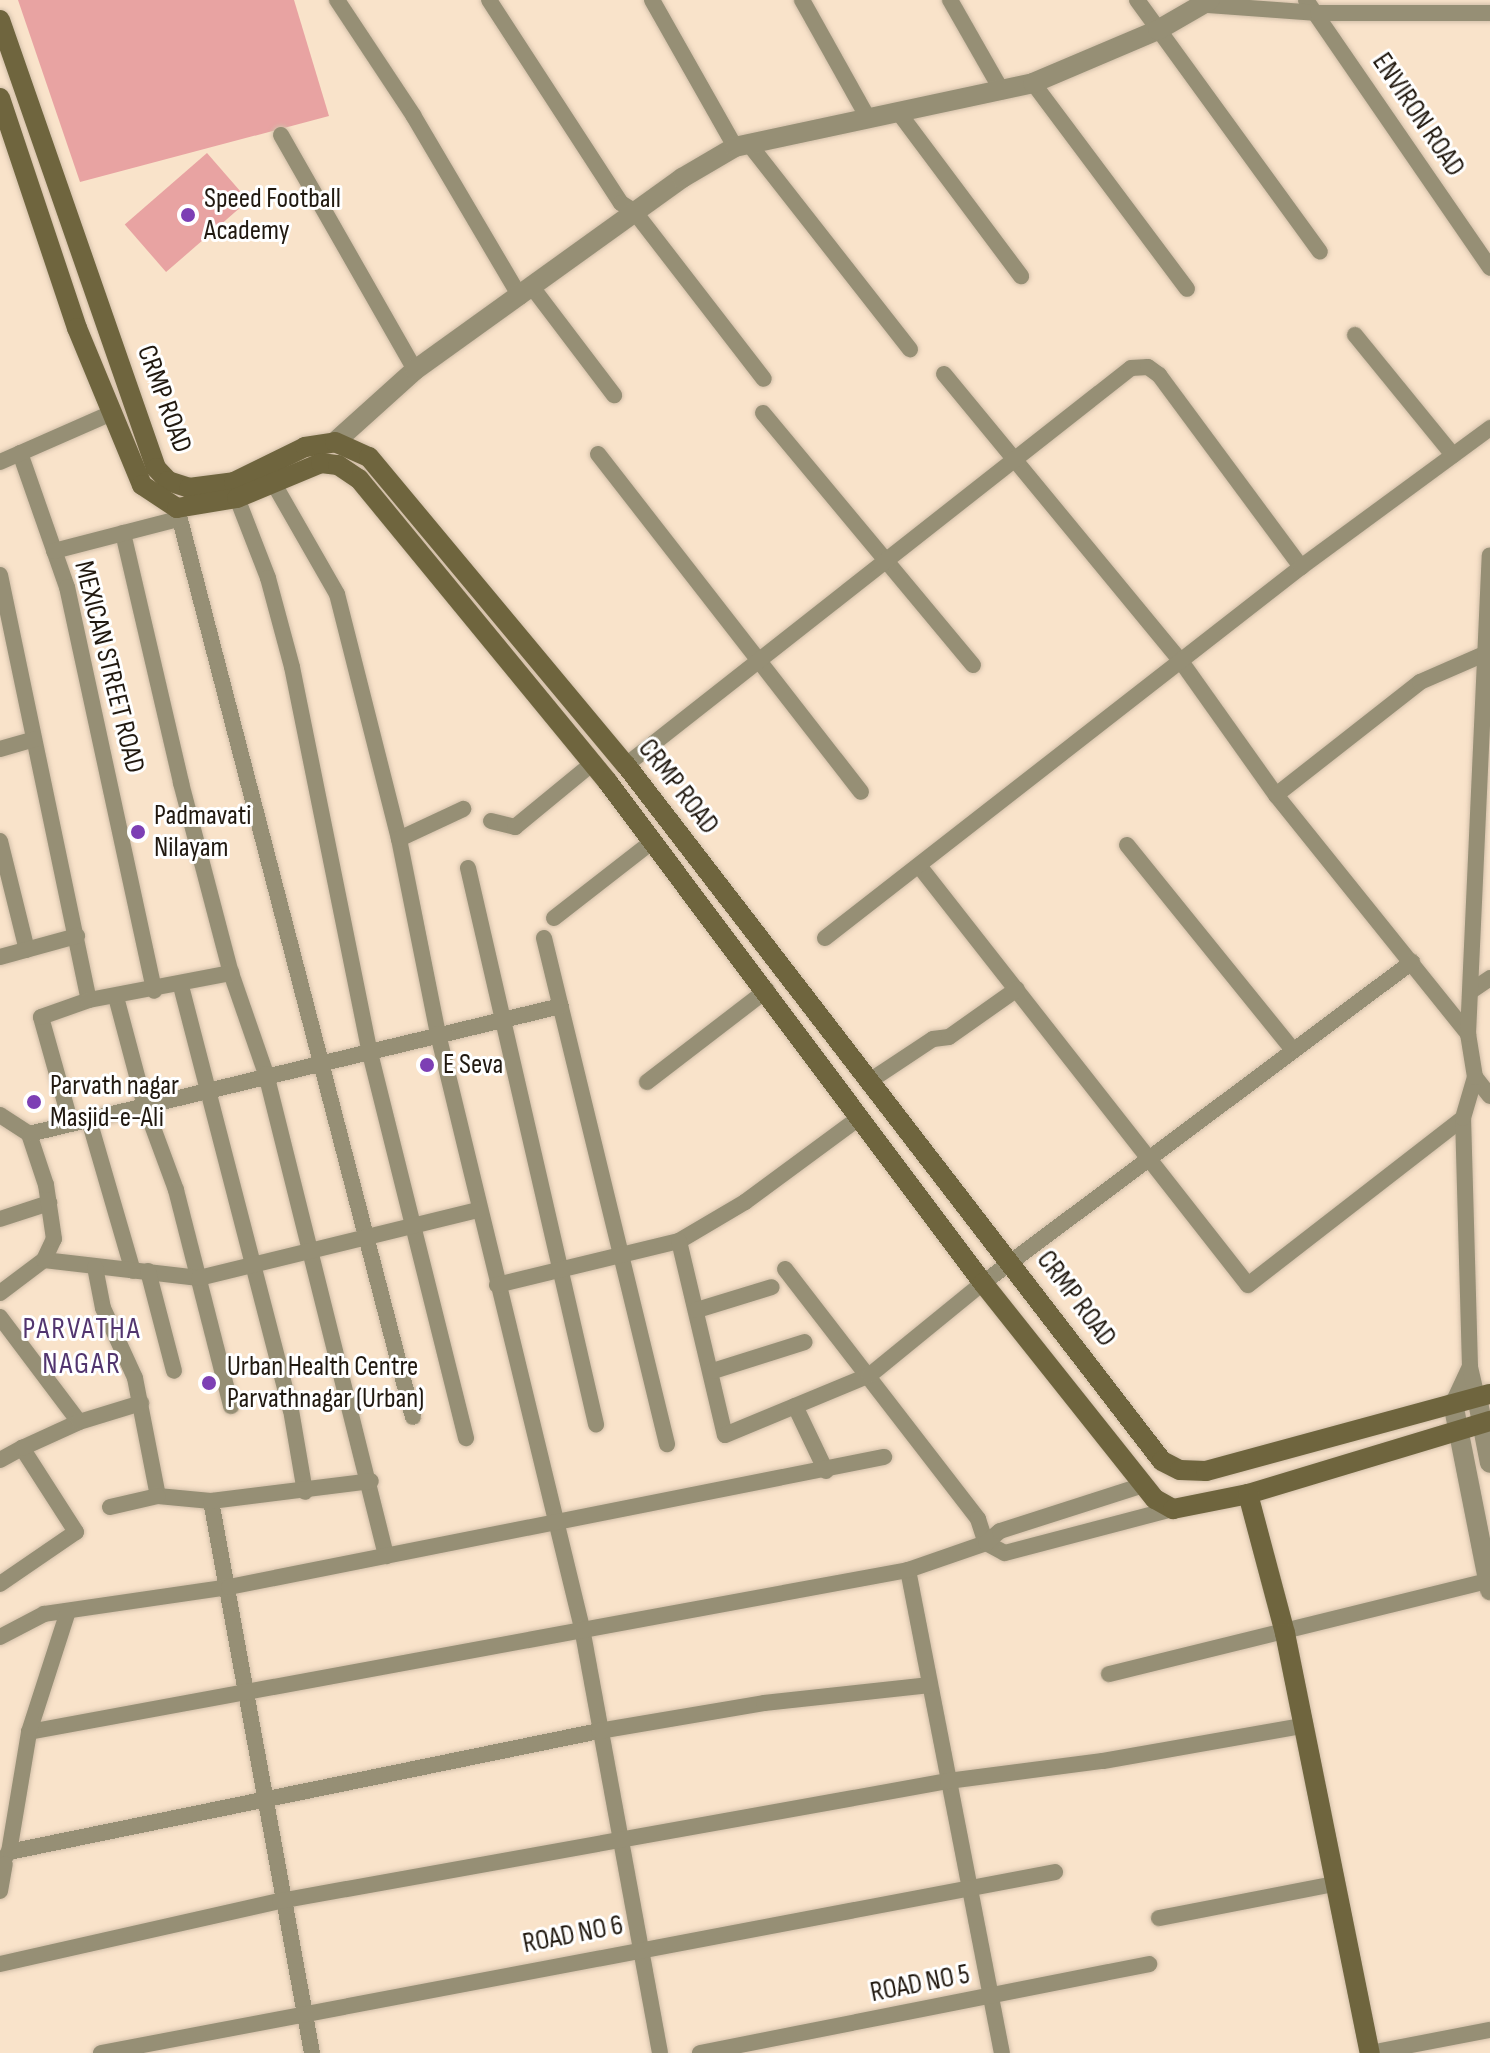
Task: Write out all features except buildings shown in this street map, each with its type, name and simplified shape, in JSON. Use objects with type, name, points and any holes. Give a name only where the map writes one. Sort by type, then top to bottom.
[{"type":"main road","name":"CRMP ROAD","points":[[0,20],[156,468],[168,481],[189,488],[234,482],[305,447],[335,442],[369,457],[626,765],[1013,1261],[1162,1461],[1180,1470],[1206,1471],[1484,1395]]},
{"type":"main road","name":"CRMP ROAD","points":[[0,98],[77,328],[142,485],[178,514],[237,498],[321,463],[338,465],[359,479],[593,763],[767,990],[983,1283],[1140,1486],[1173,1509]]},
{"type":"main road","points":[[1173,1509],[1248,1494],[1457,1428],[1486,1422]]},
{"type":"main road","points":[[1248,1494],[1285,1633],[1301,1726],[1370,2053]]},
{"type":"street","points":[[337,0],[526,292],[614,395]]},
{"type":"street","points":[[489,0],[621,203],[634,211],[764,379]]},
{"type":"street","points":[[652,0],[742,146],[910,349]]},
{"type":"street","points":[[802,0],[869,120]]},
{"type":"street","points":[[950,0],[1002,91]]},
{"type":"street","points":[[1137,0],[1320,252]]},
{"type":"street","name":"ENVIRON ROAD","points":[[1306,0],[1318,13],[1490,268]]},
{"type":"street","points":[[1464,0],[1482,14]]},
{"type":"street","points":[[335,442],[415,370],[634,211],[742,146],[1033,83],[1158,30],[1209,2],[1318,13],[1482,14]]},
{"type":"street","points":[[1033,83],[1187,289]]},
{"type":"street","points":[[899,113],[1021,276]]},
{"type":"street","points":[[281,135],[415,370]]},
{"type":"street","points":[[1355,335],[1453,455]]},
{"type":"street","points":[[626,765],[758,658],[996,479],[1014,459],[1131,368],[1148,367],[1159,375],[1301,567]]},
{"type":"street","points":[[944,374],[1180,660],[1276,795],[1468,1034]]},
{"type":"street","points":[[0,462],[114,412]]},
{"type":"street","points":[[763,413],[973,665]]},
{"type":"street","points":[[825,938],[920,867],[1301,567],[1490,428]]},
{"type":"street","name":"MEXICAN STREET ROAD","points":[[20,453],[70,601],[154,991]]},
{"type":"street","points":[[598,454],[861,792]]},
{"type":"street","points":[[274,484],[337,594],[399,839],[438,1034],[582,1628],[660,2053]]},
{"type":"street","points":[[237,498],[268,578],[292,667],[370,1053],[466,1438]]},
{"type":"street","points":[[54,551],[123,533],[178,514],[413,1417]]},
{"type":"street","points":[[123,533],[231,973],[266,1074],[306,1253],[371,1481],[386,1556]]},
{"type":"street","points":[[1490,556],[1482,655],[1487,726],[1468,1034],[1475,1077],[1463,1118],[1470,1367],[1484,1395],[1490,1463]]},
{"type":"street","points":[[0,575],[89,1000]]},
{"type":"street","points":[[1276,795],[1420,682],[1482,655]]},
{"type":"street","points":[[0,749],[34,739]]},
{"type":"street","points":[[491,821],[515,827],[593,763]]},
{"type":"street","points":[[399,839],[463,809]]},
{"type":"street","points":[[0,841],[27,950]]},
{"type":"street","points":[[554,918],[653,841]]},
{"type":"street","points":[[1127,845],[1293,1050]]},
{"type":"street","points":[[920,867],[1248,1285],[1463,1118]]},
{"type":"street","points":[[468,868],[501,1021],[563,1267],[596,1424]]},
{"type":"street","points":[[0,957],[77,936]]},
{"type":"street","points":[[544,938],[667,1444]]},
{"type":"street","points":[[679,1241],[713,1371],[725,1435],[870,1375],[983,1283],[1412,962]]},
{"type":"street","points":[[71,1124],[39,1020],[89,1000],[181,986],[231,973]]},
{"type":"street","points":[[1471,991],[1490,978]]},
{"type":"street","points":[[181,986],[211,1089],[252,1265],[291,1410],[305,1492]]},
{"type":"street","points":[[871,1080],[933,1039],[949,1037],[1017,989]]},
{"type":"street","points":[[647,1082],[767,990]]},
{"type":"street","points":[[116,997],[145,1106],[176,1190],[231,1406]]},
{"type":"street","points":[[29,1134],[266,1074],[370,1053],[561,1006]]},
{"type":"street","points":[[1475,1077],[1490,1096]]},
{"type":"street","points":[[0,1115],[29,1134],[49,1203],[54,1239],[44,1260],[0,1293]]},
{"type":"street","points":[[497,1285],[679,1241],[745,1202],[859,1118]]},
{"type":"street","points":[[89,1120],[174,1371]]},
{"type":"street","points":[[0,1219],[49,1203]]},
{"type":"street","points":[[44,1260],[199,1278],[479,1210]]},
{"type":"street","points":[[95,1267],[103,1308],[141,1403],[158,1496]]},
{"type":"street","points":[[785,1269],[870,1375],[978,1519],[986,1543],[1005,1553],[1173,1509]]},
{"type":"street","points":[[697,1310],[772,1287]]},
{"type":"street","points":[[0,1317],[79,1422]]},
{"type":"street","points":[[713,1371],[805,1342]]},
{"type":"street","points":[[1109,1674],[1489,1586],[1453,1403],[1470,1367]]},
{"type":"street","points":[[0,1460],[79,1422],[141,1403]]},
{"type":"street","points":[[795,1406],[826,1471]]},
{"type":"street","points":[[0,1584],[76,1532],[22,1448]]},
{"type":"street","points":[[0,1637],[44,1614],[229,1587],[556,1521],[826,1471],[884,1457]]},
{"type":"street","points":[[110,1507],[158,1496],[211,1501],[305,1492],[371,1481]]},
{"type":"street","points":[[29,1732],[908,1570],[986,1543],[1000,1531],[1140,1486]]},
{"type":"street","points":[[211,1501],[229,1587],[280,1901],[312,2053]]},
{"type":"street","points":[[908,1570],[1002,2053]]},
{"type":"street","points":[[0,1891],[7,1807],[68,1611]]},
{"type":"street","points":[[4,1860],[262,1801],[599,1731],[764,1703],[930,1685]]},
{"type":"street","points":[[0,1964],[280,1901],[948,1781],[1103,1761],[1301,1726]]},
{"type":"street","name":"ROAD NO 6","points":[[101,2053],[641,1948],[1055,1872]]},
{"type":"street","points":[[1159,1918],[1334,1884]]},
{"type":"street","name":"ROAD NO 5","points":[[700,2053],[1149,1964]]},
{"type":"street","points":[[1370,2053],[1490,2030]]},
{"type":"shaded area","points":[[18,0],[294,0],[329,116],[80,182]]},
{"type":"shaded area","name":"Speed Football Academy","points":[[207,153],[248,201],[166,272],[125,225]]},
{"type":"place","name":"Speed Football Academy","points":[[188,215]]},
{"type":"place","name":"Padmavati Nilayam","points":[[138,832]]},
{"type":"place","name":"E Seva","points":[[427,1065]]},
{"type":"place","name":"Parvath nagar Masjid-e-Ali","points":[[34,1102]]},
{"type":"place","name":"Urban Health Centre Parvathnagar (Urban)","points":[[209,1383]]},
{"type":"district","name":"PARVATHA NAGAR","points":[[82,1346]]}]
